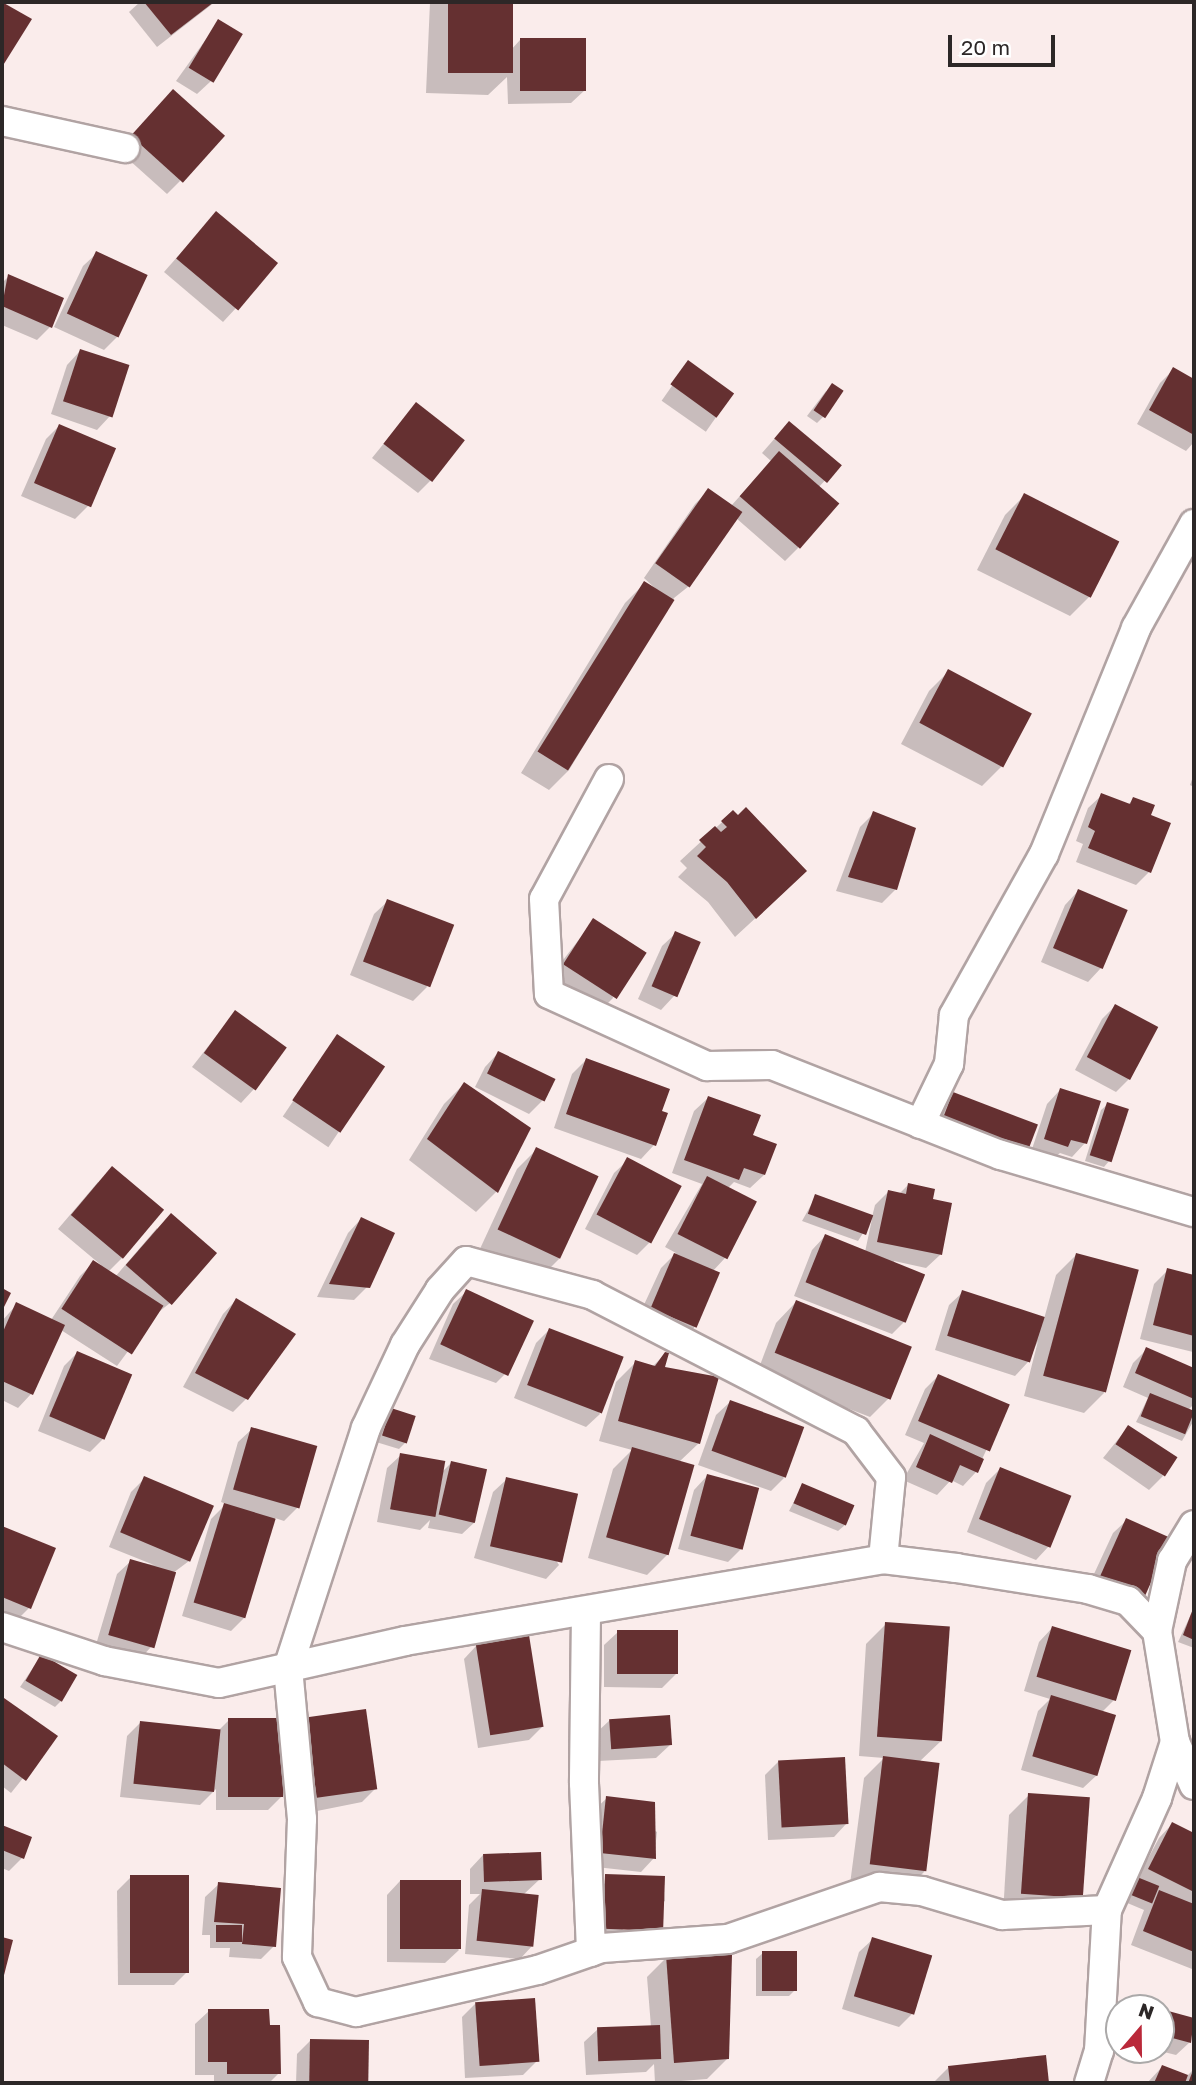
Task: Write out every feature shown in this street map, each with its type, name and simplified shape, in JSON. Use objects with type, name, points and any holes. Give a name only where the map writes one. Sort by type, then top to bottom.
[{"type":"street","points":[[2,121],[125,148]]},
{"type":"street","points":[[920,1124],[949,1063],[954,1015],[1044,853],[1136,628],[1194,524]]},
{"type":"street","points":[[609,779],[544,899],[549,994],[707,1066],[772,1065],[1001,1155],[1194,1212]]},
{"type":"street","points":[[883,1559],[891,1477],[856,1431],[593,1295],[466,1261],[440,1290],[405,1345],[366,1428],[288,1668],[302,1819],[297,1957],[318,2002],[356,2012],[538,1970],[591,1952],[728,1939],[879,1887],[922,1891],[1002,1915],[1107,1910]]},
{"type":"street","points":[[1194,1525],[1172,1562],[1157,1631],[1175,1742],[1194,1785]]},
{"type":"street","points":[[2,1628],[104,1661],[219,1683],[405,1642],[586,1614],[883,1559],[1088,1589],[1128,1601],[1157,1631]]},
{"type":"street","points":[[586,1614],[584,1783],[591,1952]]},
{"type":"street","points":[[1088,2083],[1099,2051],[1107,1910],[1157,1798],[1175,1742]]},
{"type":"building","points":[[2,2],[32,19],[2,67]]},
{"type":"building","points":[[144,2],[214,2],[171,35]]},
{"type":"building","points":[[448,2],[513,2],[513,73],[448,73]]},
{"type":"building","points":[[218,19],[243,34],[214,83],[189,68]]},
{"type":"building","points":[[520,38],[586,38],[586,91],[520,91]]},
{"type":"building","points":[[173,89],[225,136],[183,183],[131,136]]},
{"type":"building","points":[[216,211],[278,263],[238,311],[176,258]]},
{"type":"building","points":[[96,251],[148,275],[118,338],[67,314]]},
{"type":"building","points":[[8,274],[64,298],[52,328],[2,306]]},
{"type":"building","points":[[80,349],[129,365],[112,417],[63,401]]},
{"type":"building","points":[[688,360],[734,394],[716,418],[670,384]]},
{"type":"building","points":[[1173,367],[1194,379],[1194,435],[1149,410]]},
{"type":"building","points":[[832,383],[844,391],[825,418],[814,410]]},
{"type":"building","points":[[416,402],[465,440],[432,482],[383,444]]},
{"type":"building","points":[[789,421],[842,465],[827,483],[774,439]]},
{"type":"building","points":[[59,424],[116,448],[91,507],[34,483]]},
{"type":"building","points":[[779,451],[839,503],[800,549],[740,496]]},
{"type":"building","points":[[708,488],[742,512],[690,587],[655,563]]},
{"type":"building","points":[[1024,493],[1119,542],[1091,598],[995,549]]},
{"type":"building","points":[[644,581],[675,600],[568,771],[537,751]]},
{"type":"building","points":[[948,669],[1032,714],[1003,767],[919,723]]},
{"type":"building","points":[[1101,793],[1130,804],[1133,797],[1155,805],[1151,815],[1171,823],[1151,873],[1088,848],[1095,831],[1088,827]]},
{"type":"building","points":[[746,807],[807,871],[756,919],[727,882],[697,856],[706,847],[699,840],[715,826],[721,832],[727,827],[721,821],[733,810],[738,815]]},
{"type":"building","points":[[873,811],[916,828],[897,890],[848,877]]},
{"type":"building","points":[[1078,889],[1128,910],[1103,969],[1053,948]]},
{"type":"building","points":[[387,899],[454,925],[430,987],[363,962]]},
{"type":"building","points":[[593,918],[647,953],[617,999],[563,964]]},
{"type":"building","points":[[675,931],[701,942],[677,997],[652,986]]},
{"type":"building","points":[[1115,1004],[1158,1027],[1130,1080],[1087,1057]]},
{"type":"building","points":[[235,1010],[287,1048],[256,1090],[204,1053]]},
{"type":"building","points":[[337,1034],[385,1066],[340,1133],[292,1100]]},
{"type":"building","points":[[498,1051],[556,1079],[545,1102],[487,1073]]},
{"type":"building","points":[[586,1058],[670,1089],[662,1111],[668,1113],[656,1146],[566,1114]]},
{"type":"building","points":[[464,1082],[531,1128],[498,1193],[427,1139]]},
{"type":"building","points":[[1060,1088],[1101,1101],[1087,1144],[1071,1140],[1068,1147],[1044,1139]]},
{"type":"building","points":[[953,1092],[1038,1125],[1026,1155],[941,1123]]},
{"type":"building","points":[[708,1096],[761,1115],[753,1135],[777,1144],[765,1175],[744,1168],[739,1180],[684,1160]]},
{"type":"building","points":[[1107,1102],[1129,1109],[1112,1162],[1090,1155]]},
{"type":"building","points":[[536,1147],[599,1176],[560,1259],[498,1229]]},
{"type":"building","points":[[627,1157],[682,1186],[651,1243],[596,1214]]},
{"type":"building","points":[[112,1166],[164,1210],[123,1259],[71,1215]]},
{"type":"building","points":[[707,1176],[757,1201],[727,1259],[677,1234]]},
{"type":"building","points":[[908,1183],[935,1189],[933,1199],[952,1203],[942,1255],[877,1242],[888,1190],[906,1194]]},
{"type":"building","points":[[815,1194],[873,1215],[866,1235],[808,1214]]},
{"type":"building","points":[[171,1213],[217,1253],[172,1305],[126,1265]]},
{"type":"building","points":[[361,1217],[395,1233],[370,1288],[329,1284]]},
{"type":"building","points":[[825,1234],[925,1274],[906,1323],[806,1282]]},
{"type":"building","points":[[674,1253],[720,1273],[697,1328],[651,1308]]},
{"type":"building","points":[[1076,1253],[1139,1270],[1106,1392],[1043,1376]]},
{"type":"building","points":[[93,1260],[163,1306],[132,1354],[61,1309]]},
{"type":"building","points":[[1167,1268],[1194,1275],[1194,1336],[1153,1325]]},
{"type":"building","points":[[2,1288],[11,1293],[2,1311]]},
{"type":"building","points":[[466,1289],[534,1321],[508,1376],[440,1344]]},
{"type":"building","points":[[962,1290],[1045,1317],[1030,1363],[947,1336]]},
{"type":"building","points":[[236,1298],[296,1334],[248,1400],[195,1373]]},
{"type":"building","points":[[796,1300],[912,1347],[891,1400],[775,1353]]},
{"type":"building","points":[[16,1302],[65,1325],[33,1395],[2,1381],[2,1334]]},
{"type":"building","points":[[549,1328],[624,1357],[602,1414],[527,1385]]},
{"type":"building","points":[[1146,1347],[1194,1368],[1194,1399],[1135,1373]]},
{"type":"building","points":[[77,1351],[132,1374],[104,1440],[49,1416]]},
{"type":"building","points":[[665,1352],[669,1353],[665,1367],[719,1377],[700,1444],[618,1421],[635,1360],[655,1366]]},
{"type":"building","points":[[938,1374],[1010,1404],[990,1451],[918,1421]]},
{"type":"building","points":[[1150,1393],[1194,1411],[1185,1434],[1141,1416]]},
{"type":"building","points":[[730,1400],[804,1427],[786,1478],[712,1451]]},
{"type":"building","points":[[391,1408],[416,1416],[407,1444],[382,1436]]},
{"type":"building","points":[[1128,1425],[1177,1457],[1165,1476],[1115,1444]]},
{"type":"building","points":[[251,1427],[317,1446],[299,1509],[233,1489]]},
{"type":"building","points":[[930,1434],[984,1459],[978,1473],[960,1465],[952,1483],[916,1467]]},
{"type":"building","points":[[632,1447],[694,1465],[669,1555],[606,1537]]},
{"type":"building","points":[[400,1453],[445,1461],[435,1517],[390,1509]]},
{"type":"building","points":[[451,1461],[487,1469],[475,1523],[439,1515]]},
{"type":"building","points":[[1000,1467],[1071,1496],[1050,1548],[979,1519]]},
{"type":"building","points":[[707,1474],[759,1488],[743,1550],[690,1536]]},
{"type":"building","points":[[144,1476],[214,1506],[190,1562],[120,1532]]},
{"type":"building","points":[[506,1477],[578,1494],[562,1563],[490,1546]]},
{"type":"building","points":[[802,1483],[854,1505],[846,1526],[793,1503]]},
{"type":"building","points":[[224,1503],[276,1519],[245,1618],[194,1602]]},
{"type":"building","points":[[1126,1518],[1171,1538],[1145,1596],[1100,1576]]},
{"type":"building","points":[[2,1526],[56,1548],[31,1609],[2,1597]]},
{"type":"building","points":[[130,1559],[176,1572],[154,1648],[108,1635]]},
{"type":"building","points":[[1194,1606],[1194,1640],[1183,1635]]},
{"type":"building","points":[[885,1622],[950,1627],[942,1741],[877,1737]]},
{"type":"building","points":[[1052,1626],[1131,1650],[1116,1701],[1037,1677]]},
{"type":"building","points":[[617,1630],[678,1630],[678,1674],[617,1674]]},
{"type":"building","points":[[529,1635],[544,1727],[490,1735],[476,1643]]},
{"type":"building","points":[[41,1654],[77,1675],[62,1702],[26,1681]]},
{"type":"building","points":[[1051,1695],[1116,1715],[1097,1776],[1032,1756]]},
{"type":"building","points":[[4,1698],[58,1736],[26,1781],[2,1763]]},
{"type":"building","points":[[366,1709],[377,1789],[317,1798],[306,1717]]},
{"type":"building","points":[[670,1715],[672,1745],[611,1749],[609,1719]]},
{"type":"building","points":[[228,1718],[283,1718],[283,1797],[228,1797]]},
{"type":"building","points":[[140,1721],[221,1729],[214,1792],[133,1784]]},
{"type":"building","points":[[883,1756],[940,1763],[926,1871],[870,1864]]},
{"type":"building","points":[[845,1757],[849,1824],[782,1827],[778,1761]]},
{"type":"building","points":[[1028,1793],[1090,1797],[1083,1898],[1021,1894]]},
{"type":"building","points":[[606,1796],[655,1802],[656,1859],[600,1853]]},
{"type":"building","points":[[1172,1822],[1194,1833],[1194,1892],[1148,1869]]},
{"type":"building","points":[[2,1825],[32,1837],[24,1859],[2,1850]]},
{"type":"building","points":[[541,1852],[542,1880],[484,1882],[483,1854]]},
{"type":"building","points":[[605,1874],[665,1876],[663,1931],[603,1929]]},
{"type":"building","points":[[130,1875],[189,1875],[189,1973],[130,1973]]},
{"type":"building","points":[[1137,1877],[1159,1886],[1152,1904],[1130,1895]]},
{"type":"building","points":[[400,1880],[461,1880],[461,1949],[400,1949]]},
{"type":"building","points":[[218,1882],[281,1888],[276,1947],[242,1944],[244,1924],[214,1922]]},
{"type":"building","points":[[482,1889],[539,1895],[533,1947],[477,1941]]},
{"type":"building","points":[[1159,1890],[1194,1904],[1194,1952],[1143,1931]]},
{"type":"building","points":[[216,1925],[242,1925],[242,1942],[216,1942]]},
{"type":"building","points":[[2,1937],[13,1940],[3,1979],[2,1979]]},
{"type":"building","points":[[872,1937],[932,1955],[914,2015],[854,1996]]},
{"type":"building","points":[[762,1951],[797,1951],[797,1991],[762,1991]]},
{"type":"building","points":[[666,1955],[732,1955],[729,2059],[674,2063]]},
{"type":"building","points":[[535,1998],[539,2062],[480,2066],[475,2002]]},
{"type":"building","points":[[208,2009],[269,2009],[270,2025],[280,2025],[281,2074],[227,2074],[227,2062],[208,2062]]},
{"type":"building","points":[[1175,2013],[1194,2018],[1191,2043],[1175,2039]]},
{"type":"building","points":[[660,2025],[661,2059],[598,2061],[597,2027]]},
{"type":"building","points":[[310,2039],[369,2040],[368,2083],[309,2083]]},
{"type":"building","points":[[1046,2055],[1049,2083],[950,2083],[948,2066]]},
{"type":"building","points":[[1162,2065],[1188,2075],[1185,2083],[1154,2083]]},
{"type":"building","points":[[1194,2068],[1194,2083],[1188,2083]]}]
